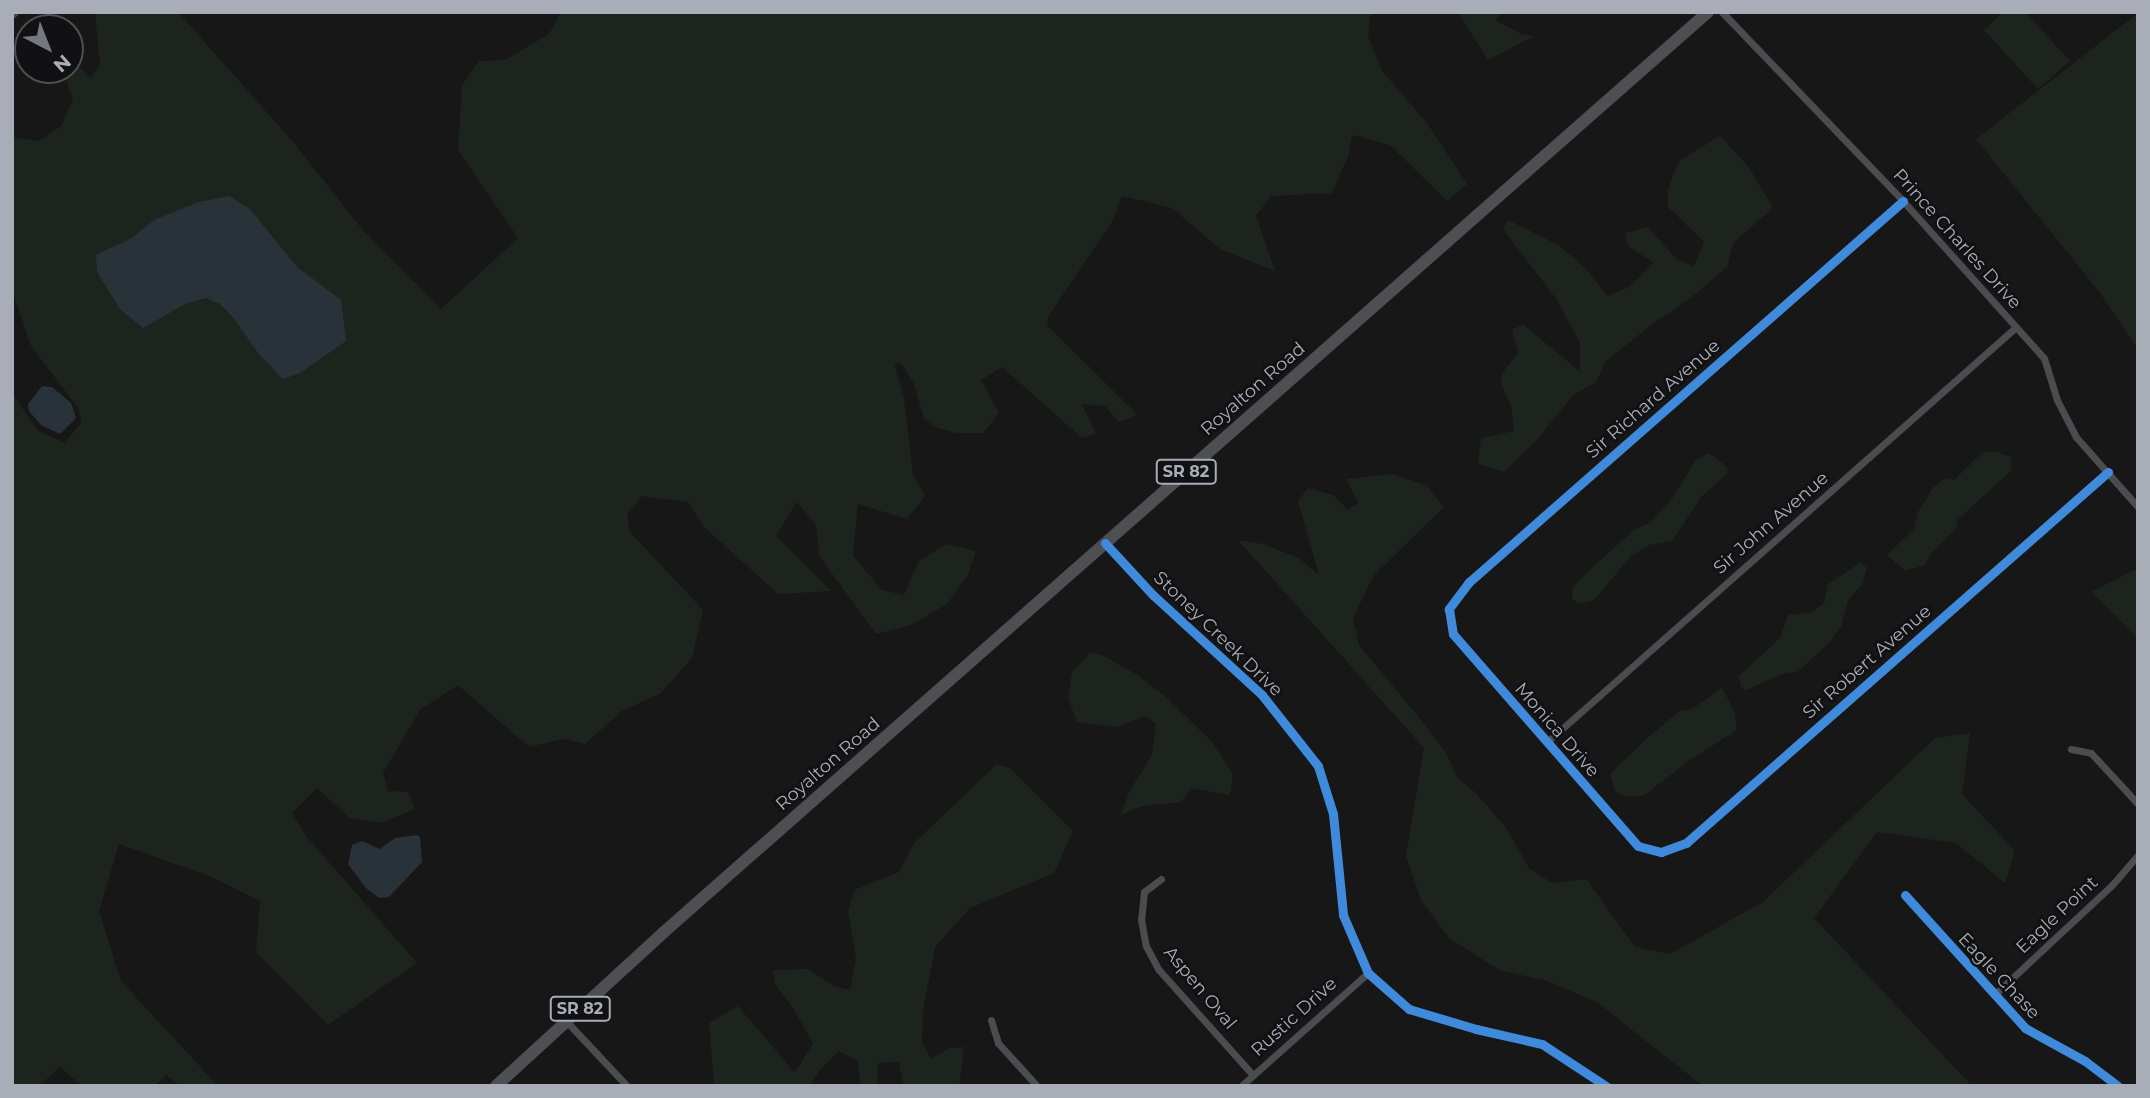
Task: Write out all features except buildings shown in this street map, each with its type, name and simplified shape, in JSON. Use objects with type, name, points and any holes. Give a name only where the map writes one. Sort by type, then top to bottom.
[{"type":"main road","name":"Royalton Road","points":[[566,1022],[664,932],[1708,12]]},
{"type":"main road","name":"SR 82","points":[[496,1086],[566,1022]]},
{"type":"street","name":"Prince Charles Drive","points":[[1722,12],[1903,201],[2044,358],[2057,400],[2076,437],[2138,507]]},
{"type":"street","name":"Sir Richard Avenue","points":[[1453,634],[1449,609],[1469,582],[1903,201]]},
{"type":"street","name":"Sir John Avenue","points":[[1547,742],[2016,327]]},
{"type":"street","name":"Sir Robert Avenue","points":[[1638,846],[1661,852],[1686,843],[2108,472]]},
{"type":"street","name":"Stoney Creek Drive","points":[[1105,543],[1153,595],[1262,695],[1318,766],[1333,814],[1343,915],[1368,973],[1409,1009],[1476,1029],[1542,1044],[1606,1086]]},
{"type":"street","name":"Monica Drive","points":[[1453,634],[1638,846]]},
{"type":"street","points":[[2071,749],[2091,753],[2138,804]]},
{"type":"street","name":"Eagle Point","points":[[1994,995],[2112,886],[2138,855]]},
{"type":"street","name":"Aspen Oval","points":[[1161,879],[1144,892],[1141,919],[1146,946],[1159,970],[1254,1075]]},
{"type":"street","name":"Eagle Chase","points":[[1905,895],[2025,1028],[2085,1060],[2118,1086]]},
{"type":"street","name":"Rustic Drive","points":[[1241,1086],[1368,973]]},
{"type":"street","points":[[991,1020],[998,1043],[1037,1086]]},
{"type":"street","points":[[566,1022],[627,1086]]},
{"type":"shaded area","points":[[95,12],[178,12],[294,143],[362,229],[441,309],[518,238],[458,150],[462,85],[479,61],[505,60],[549,34],[561,12],[1371,12],[1368,36],[1382,71],[1427,123],[1467,184],[1447,201],[1390,145],[1352,135],[1348,156],[1332,193],[1271,196],[1256,216],[1275,271],[1220,249],[1172,208],[1122,196],[1112,222],[1049,315],[1047,325],[1138,415],[1119,422],[1105,406],[1082,404],[1096,434],[1082,438],[1002,367],[981,380],[999,413],[983,433],[956,433],[934,427],[924,418],[914,384],[901,363],[894,363],[904,398],[913,474],[925,496],[907,519],[858,504],[853,556],[882,590],[904,595],[919,561],[947,544],[976,551],[968,575],[947,604],[911,625],[876,634],[820,557],[816,525],[797,502],[776,536],[831,591],[778,594],[704,527],[688,502],[642,496],[627,515],[630,532],[703,610],[692,658],[661,693],[622,711],[585,744],[564,739],[529,747],[458,685],[420,710],[383,773],[388,791],[408,792],[415,809],[381,823],[350,818],[317,788],[292,813],[307,837],[417,963],[328,1025],[256,952],[260,901],[212,877],[119,844],[99,911],[121,981],[218,1086],[181,1086],[166,1075],[155,1086],[82,1086],[60,1067],[39,1086],[12,1086],[12,393],[37,430],[64,443],[81,423],[79,409],[31,346],[12,289],[12,137],[39,141],[61,126],[73,99],[68,84],[84,84],[84,72],[91,78],[100,64]]},
{"type":"shaded area","points":[[1458,12],[1503,12],[1495,20],[1521,34],[1534,36],[1488,60]]},
{"type":"shaded area","points":[[2003,12],[2025,12],[2070,61],[2038,89],[1984,30]]},
{"type":"shaded area","points":[[2138,13],[2138,349],[2100,293],[1976,139]]},
{"type":"shaded area","points":[[1720,136],[1748,166],[1773,208],[1733,243],[1727,267],[1692,297],[1606,361],[1596,382],[1572,396],[1537,440],[1504,472],[1478,464],[1481,438],[1514,431],[1511,406],[1501,383],[1503,372],[1518,353],[1512,329],[1524,325],[1580,372],[1580,343],[1557,300],[1503,229],[1508,220],[1560,246],[1588,271],[1607,296],[1629,287],[1654,263],[1628,246],[1625,233],[1647,227],[1677,259],[1694,266],[1704,242],[1668,207],[1668,189],[1679,161]]},
{"type":"shaded area","points":[[229,196],[250,209],[297,267],[341,300],[346,341],[300,373],[283,379],[259,354],[220,304],[206,298],[185,304],[143,328],[120,309],[97,272],[96,255],[130,239],[156,219],[199,202]]},
{"type":"shaded area","points":[[42,386],[52,387],[71,403],[76,418],[60,434],[41,425],[29,411],[28,404]]},
{"type":"shaded area","points":[[1983,452],[1996,452],[2011,457],[2011,471],[1957,520],[1957,528],[1929,556],[1925,565],[1905,571],[1887,555],[1914,529],[1918,512],[1933,488],[1945,478],[1954,480]]},
{"type":"shaded area","points":[[1709,453],[1727,467],[1728,473],[1702,496],[1672,541],[1649,545],[1631,556],[1593,601],[1579,604],[1572,599],[1573,587],[1584,575],[1635,529],[1650,523],[1672,499],[1695,461]]},
{"type":"shaded area","points":[[1392,474],[1426,485],[1444,507],[1374,575],[1353,618],[1359,645],[1430,731],[1447,754],[1457,777],[1477,794],[1507,829],[1529,868],[1552,883],[1586,879],[1635,947],[1670,954],[1763,902],[1935,738],[1970,733],[1962,794],[2015,851],[2005,883],[1956,843],[1877,832],[1814,918],[1972,1086],[1703,1086],[1598,1003],[1545,980],[1501,971],[1449,938],[1421,900],[1406,856],[1424,748],[1238,540],[1263,544],[1297,557],[1319,575],[1298,501],[1308,488],[1333,495],[1348,510],[1358,503],[1346,479]]},
{"type":"shaded area","points":[[1861,562],[1867,568],[1863,583],[1848,600],[1841,627],[1829,643],[1797,672],[1785,673],[1746,690],[1741,687],[1739,676],[1780,638],[1788,615],[1810,613],[1824,603],[1828,584]]},
{"type":"shaded area","points":[[2138,568],[2138,638],[2091,592]]},
{"type":"shaded area","points":[[1090,653],[1102,655],[1139,676],[1165,696],[1212,742],[1233,774],[1230,795],[1191,788],[1181,802],[1142,806],[1121,815],[1129,792],[1152,755],[1156,724],[1145,716],[1117,727],[1077,722],[1068,698],[1072,672]]},
{"type":"shaded area","points":[[1722,688],[1735,713],[1737,730],[1690,760],[1643,796],[1625,796],[1615,791],[1610,774],[1646,739],[1681,710],[1692,709]]},
{"type":"shaded area","points":[[997,764],[1010,768],[1073,831],[1054,873],[970,908],[935,947],[923,1010],[922,1042],[931,1059],[949,1048],[964,1047],[959,1086],[904,1086],[899,1062],[878,1063],[877,1086],[861,1086],[857,1060],[839,1051],[819,1071],[810,1086],[714,1086],[709,1023],[738,1006],[795,1073],[813,1043],[793,1008],[775,984],[773,970],[808,969],[833,986],[850,990],[856,959],[848,912],[854,890],[899,872],[914,843]]},
{"type":"shaded area","points":[[417,835],[420,837],[422,862],[389,897],[379,898],[366,888],[348,864],[352,845],[362,841],[380,849],[395,838]]},
{"type":"cycle path","points":[[1903,201],[1469,582],[1449,609],[1453,634],[1638,846],[1661,852],[1686,843],[2108,472]]},
{"type":"cycle path","points":[[1105,543],[1153,595],[1262,695],[1318,766],[1333,814],[1343,915],[1368,973],[1409,1009],[1476,1029],[1542,1044],[1606,1086]]},
{"type":"cycle path","points":[[1905,895],[2025,1028],[2085,1061],[2118,1086]]}]
